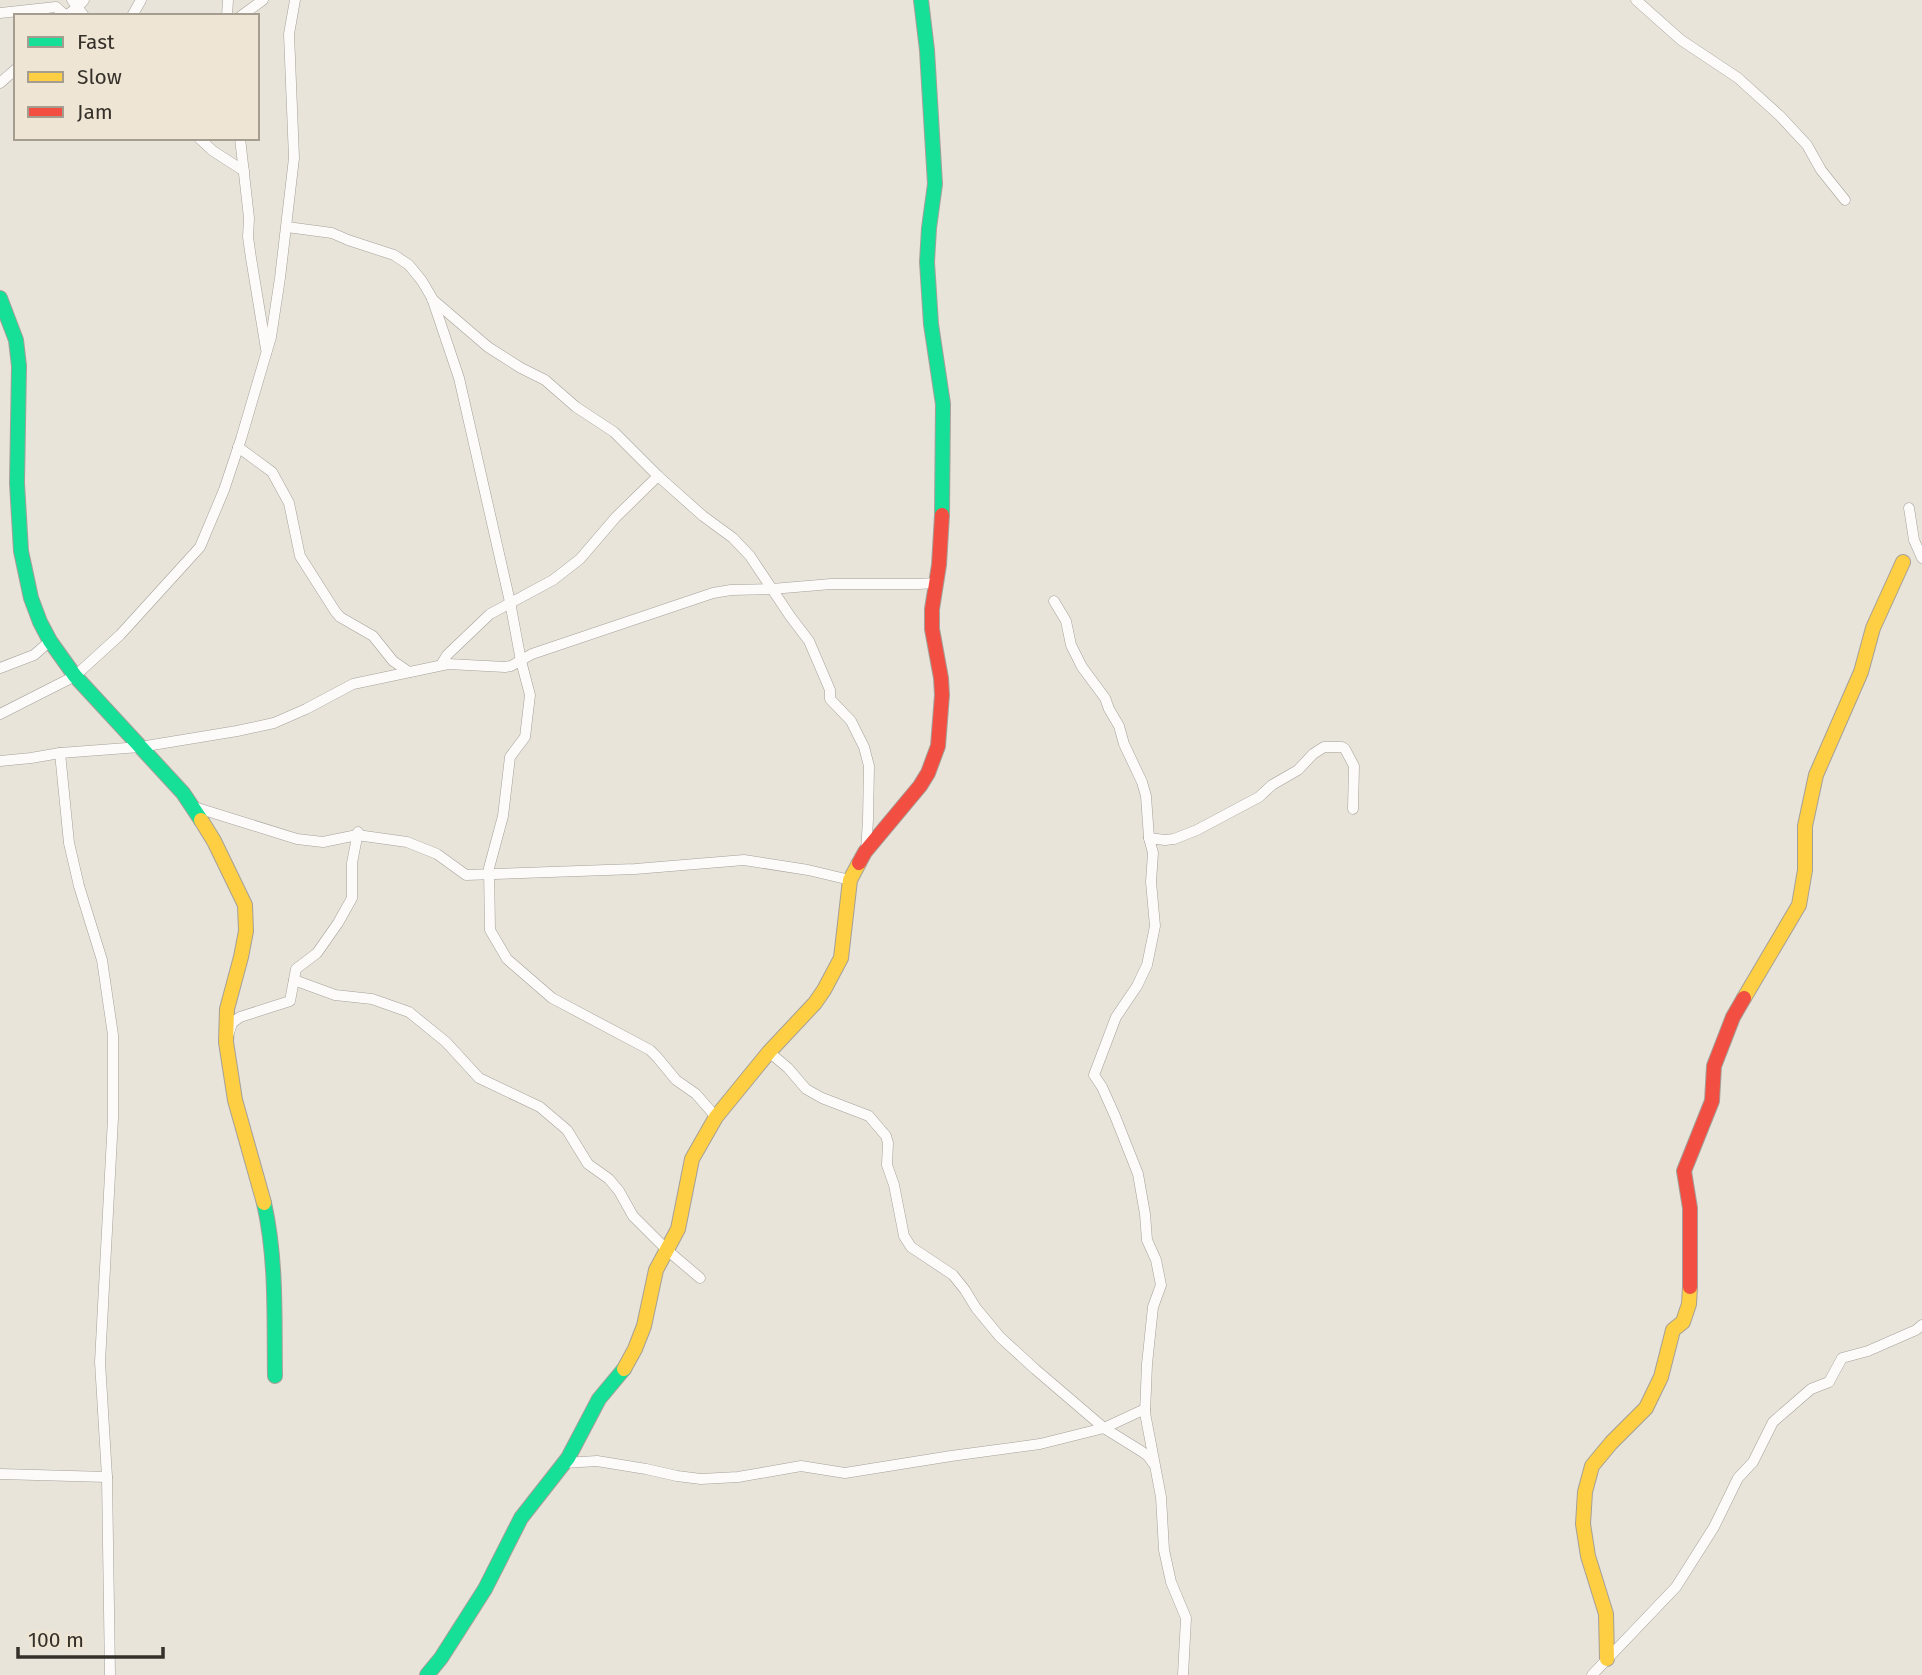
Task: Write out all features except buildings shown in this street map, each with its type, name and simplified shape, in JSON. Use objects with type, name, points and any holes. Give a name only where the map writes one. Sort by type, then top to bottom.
[{"type":"street","points":[[244,14],[262,0]]},
{"type":"street","points":[[0,714],[75,676],[120,635],[200,547],[224,490],[267,354],[287,227],[294,158],[289,34],[295,0]]},
{"type":"street","points":[[427,1675],[441,1658],[485,1589],[520,1518],[564,1464],[598,1399],[627,1365],[644,1326],[656,1270],[680,1222],[688,1168],[692,1159],[716,1117],[769,1052],[815,1003],[836,968],[841,958],[850,880],[865,852],[920,786],[939,746],[942,695],[932,629],[932,609],[939,565],[942,517],[943,404],[931,324],[927,262],[935,184],[927,50],[921,0]]},
{"type":"street","points":[[1636,0],[1681,40],[1738,78],[1780,116],[1807,145],[1821,170],[1845,200]]},
{"type":"street","points":[[0,13],[56,7],[64,14]]},
{"type":"street","points":[[0,83],[14,71]]},
{"type":"street","points":[[201,140],[244,171]]},
{"type":"street","points":[[240,140],[251,258],[267,354]]},
{"type":"street","points":[[287,227],[332,233],[394,255],[409,265],[432,298],[459,378],[530,695],[525,737],[510,757],[503,816],[489,873],[490,930],[507,959],[552,998],[650,1050],[676,1080],[696,1094],[716,1117]]},
{"type":"street","points":[[0,298],[16,340],[19,366],[17,482],[21,551],[31,598],[50,641],[75,676],[173,781],[191,806],[214,841],[245,905],[247,914],[244,939],[226,1012],[227,1041],[231,1083],[270,1233],[275,1376]]},
{"type":"street","points":[[432,298],[488,347],[545,380],[576,407],[614,432],[658,476],[703,516],[733,538],[750,556],[812,648],[830,690],[830,699],[851,721],[864,747],[869,766],[865,852]]},
{"type":"street","points":[[238,447],[272,472],[289,503],[300,556],[335,611],[340,617],[373,636],[393,661],[409,672]]},
{"type":"street","points":[[441,665],[447,655],[490,614],[553,580],[580,559],[658,476]]},
{"type":"street","points":[[1909,508],[1914,540],[1922,558]]},
{"type":"street","points":[[1607,1659],[1606,1614],[1588,1556],[1583,1524],[1585,1492],[1592,1466],[1646,1408],[1661,1377],[1673,1330],[1683,1322],[1689,1304],[1691,1272],[1690,1208],[1684,1171],[1712,1101],[1714,1066],[1733,1017],[1800,905],[1805,870],[1805,826],[1816,775],[1861,672],[1873,628],[1903,562]]},
{"type":"street","points":[[4,760],[140,747],[274,723],[346,686],[441,665],[505,667],[532,654],[713,593],[831,584],[936,583]]},
{"type":"street","points":[[1054,601],[1066,621],[1071,645],[1082,667],[1105,698],[1142,782],[1153,853],[1151,882],[1155,926],[1147,965],[1116,1017],[1094,1075],[1102,1087],[1133,1161],[1141,1189],[1149,1247],[1156,1260],[1160,1282],[1161,1289],[1153,1307],[1145,1409],[1161,1497],[1164,1550],[1171,1581],[1186,1618],[1183,1675]]},
{"type":"street","points":[[0,668],[34,655],[50,641]]},
{"type":"street","points":[[1149,838],[1165,840],[1197,830],[1259,797],[1272,785],[1298,770],[1324,747],[1342,747],[1354,766],[1353,809]]},
{"type":"street","points":[[60,753],[69,843],[102,960],[113,1035],[113,1118],[100,1362],[107,1477],[110,1675]]},
{"type":"street","points":[[191,806],[297,839],[323,842],[358,833],[407,842],[437,854],[466,875],[635,869],[744,860],[850,880]]},
{"type":"street","points":[[227,1041],[232,1023],[236,1019],[290,1001],[296,969],[317,953],[352,898],[352,863],[358,833]]},
{"type":"street","points":[[1153,853],[1165,840]]},
{"type":"street","points":[[294,980],[335,995],[372,999],[409,1012],[446,1042],[479,1078],[540,1107],[567,1130],[588,1164],[609,1179],[633,1216],[700,1278]]},
{"type":"street","points":[[769,1052],[814,1093],[869,1116],[886,1136],[889,1172],[904,1236],[911,1247],[953,1275],[1000,1337],[1104,1428],[1141,1451],[1153,1464]]},
{"type":"street","points":[[1592,1675],[1676,1587],[1714,1527],[1738,1478],[1753,1462],[1773,1422],[1811,1388],[1829,1382],[1842,1358],[1868,1351],[1922,1325]]},
{"type":"street","points":[[564,1464],[597,1461],[701,1479],[738,1477],[801,1466],[845,1473],[1040,1444],[1104,1428],[1145,1409]]},
{"type":"street","points":[[0,1474],[107,1477]]},
{"type":"traffic: fast","points":[[921,0],[927,50],[935,184],[927,262],[931,324],[943,404],[942,515]]},
{"type":"traffic: fast","points":[[0,298],[16,340],[19,366],[17,483],[21,551],[31,598],[40,622],[75,676],[183,793],[201,820]]},
{"type":"traffic: fast","points":[[264,1203],[273,1268],[275,1376]]},
{"type":"traffic: fast","points":[[427,1675],[441,1658],[485,1589],[521,1518],[568,1458],[599,1399],[624,1369]]},
{"type":"traffic: slow","points":[[1744,998],[1799,905],[1805,870],[1805,826],[1816,775],[1861,672],[1873,628],[1903,562]]},
{"type":"traffic: slow","points":[[201,820],[245,905],[246,931],[227,1009],[226,1042],[235,1100],[264,1203]]},
{"type":"traffic: slow","points":[[624,1369],[644,1326],[656,1270],[678,1229],[692,1159],[716,1117],[824,990],[841,958],[850,880],[859,863]]},
{"type":"traffic: slow","points":[[1607,1659],[1606,1614],[1588,1556],[1583,1524],[1585,1492],[1592,1466],[1646,1408],[1661,1377],[1673,1330],[1683,1322],[1689,1304],[1690,1287]]},
{"type":"traffic: jam","points":[[859,863],[865,852],[920,786],[938,746],[942,695],[932,629],[932,609],[939,565],[942,515]]},
{"type":"traffic: jam","points":[[1690,1287],[1690,1208],[1684,1171],[1712,1101],[1714,1066],[1733,1017],[1744,998]]}]
